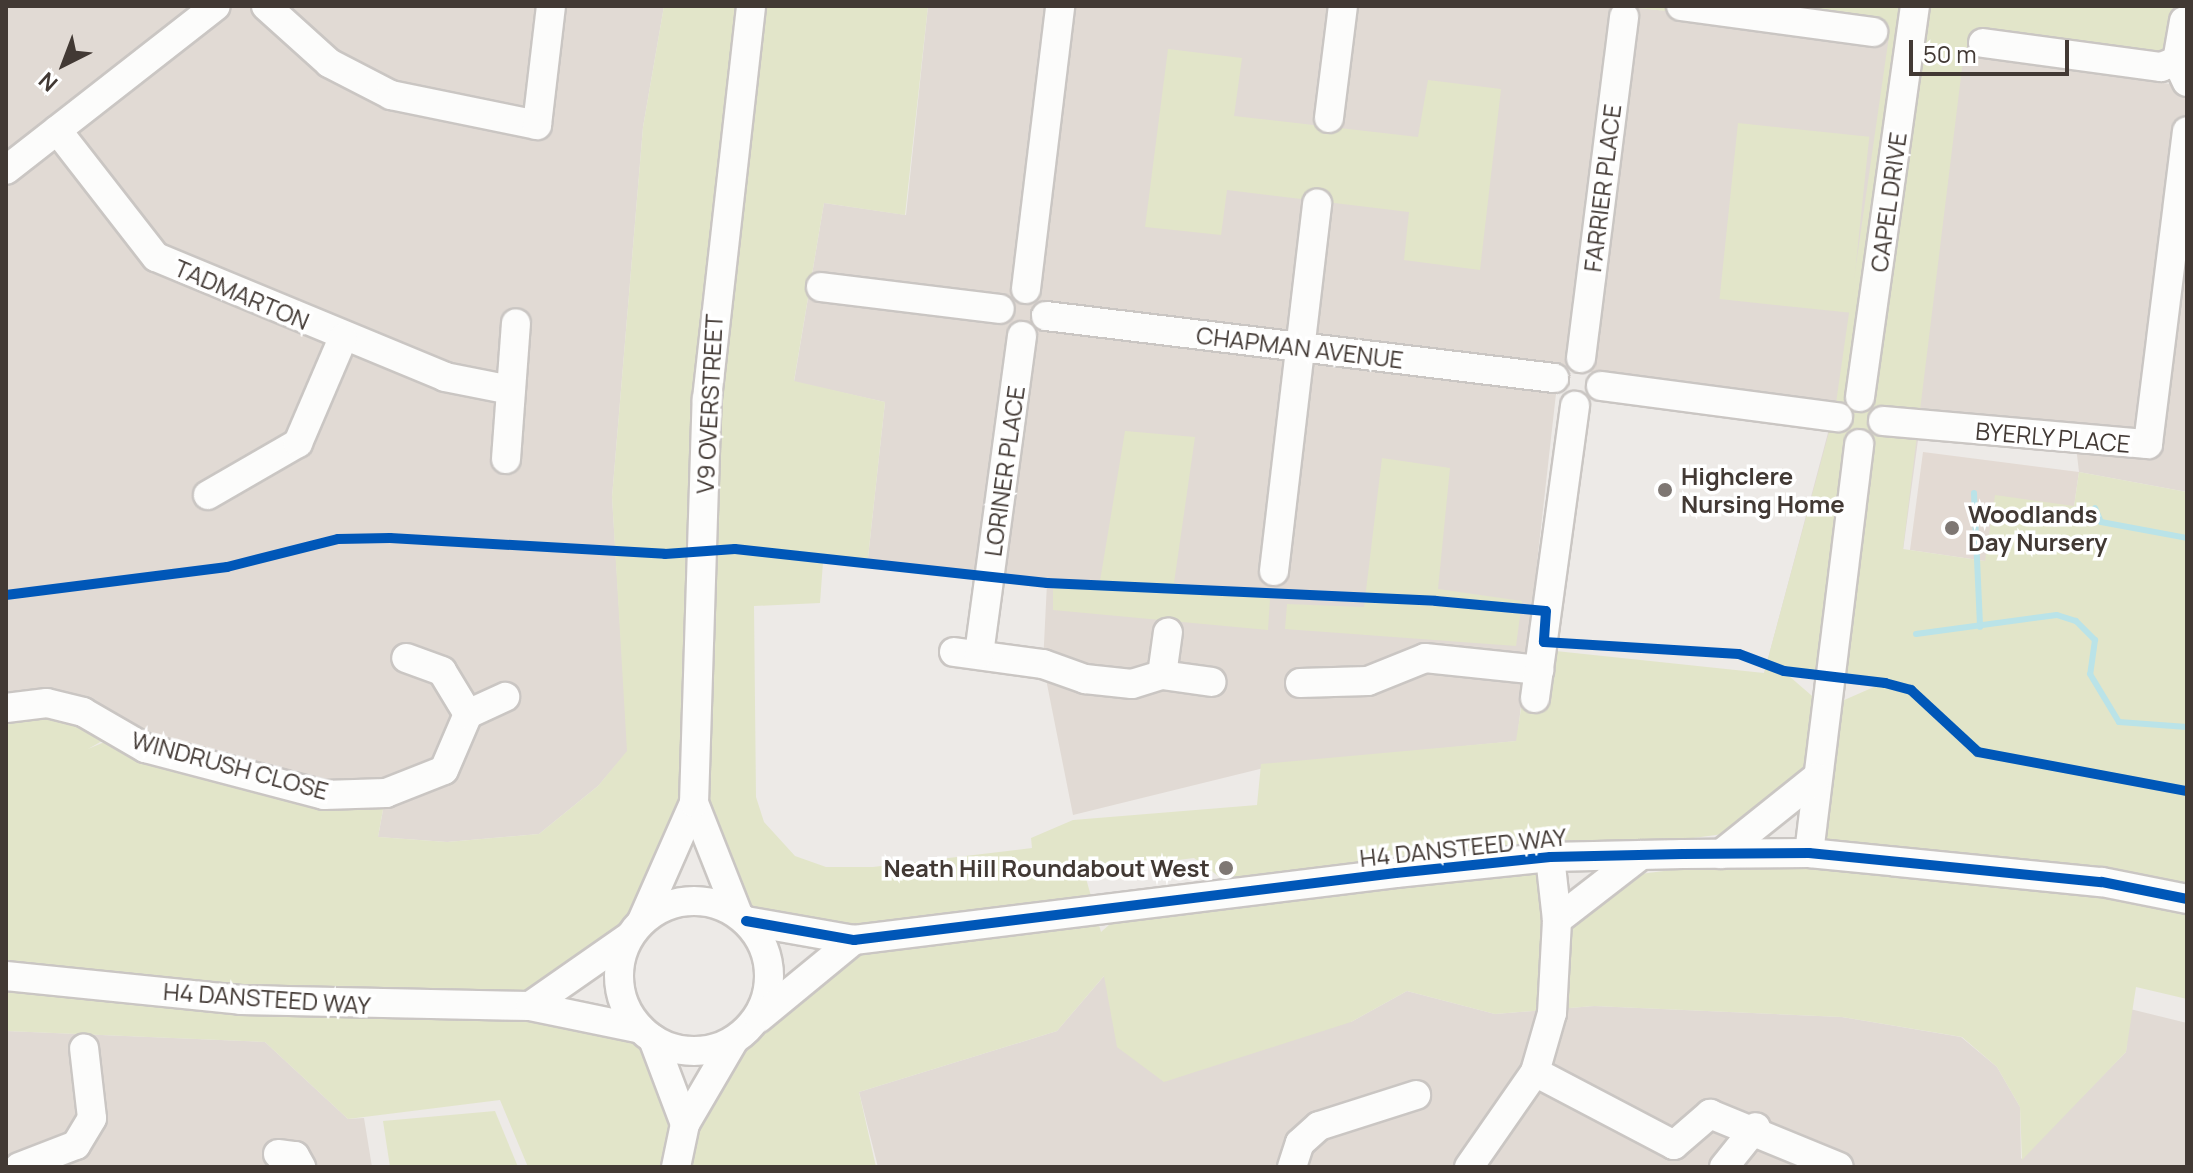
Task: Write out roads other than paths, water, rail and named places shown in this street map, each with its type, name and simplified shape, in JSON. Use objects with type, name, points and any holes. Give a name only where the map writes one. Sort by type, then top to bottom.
[{"type":"street","points":[[6,170],[216,6]]},
{"type":"street","points":[[266,6],[329,63],[391,95],[537,125],[551,6]]},
{"type":"street","name":"V9 OVERSTREET","points":[[636,929],[694,803],[702,532],[719,260],[751,6]]},
{"type":"street","points":[[1026,289],[1060,6]]},
{"type":"street","points":[[1329,118],[1343,6]]},
{"type":"street","points":[[1681,6],[1873,32]]},
{"type":"street","name":"CAPEL DRIVE","points":[[1860,397],[1915,6]]},
{"type":"street","name":"FARRIER PLACE","points":[[1581,358],[1625,10]]},
{"type":"street","points":[[1983,43],[2182,71],[2181,17]]},
{"type":"street","name":"TADMARTON","points":[[57,130],[156,257],[343,338],[445,377],[511,390]]},
{"type":"street","name":"BYERLY PLACE","points":[[1883,421],[2148,444],[2177,300],[2187,131]]},
{"type":"street","points":[[1274,571],[1317,204]]},
{"type":"street","points":[[821,287],[1000,309]]},
{"type":"street","points":[[1026,289],[1044,302],[1046,316],[1035,333],[1022,336],[1003,324],[1000,309],[1006,296],[1026,289]]},
{"type":"street","name":"CHAPMAN AVENUE","points":[[1046,316],[1554,378]]},
{"type":"street","points":[[506,459],[516,323]]},
{"type":"street","name":"LORINER PLACE","points":[[1022,336],[967,653],[1085,679],[1132,684],[1162,675],[1212,682]]},
{"type":"street","points":[[208,495],[298,443],[343,338]]},
{"type":"street","points":[[1575,406],[1559,396],[1554,378],[1562,364],[1581,358],[1597,368],[1601,386]]},
{"type":"street","points":[[1300,683],[1368,681],[1425,658],[1537,684],[1575,406],[1601,386],[1838,417],[1860,397],[1877,405],[1883,421],[1876,437],[1859,444]]},
{"type":"street","points":[[1838,417],[1843,435],[1859,444]]},
{"type":"street","points":[[1809,853],[1859,444]]},
{"type":"street","points":[[1162,675],[1168,632]]},
{"type":"street","points":[[406,658],[442,671],[468,714],[505,697]]},
{"type":"street","name":"WINDRUSH CLOSE","points":[[6,708],[47,703],[83,712],[145,748],[324,795],[416,787],[444,770],[462,742],[468,714]]},
{"type":"street","points":[[1721,854],[1816,778]]},
{"type":"street","name":"V9 OVERSTREET","points":[[694,803],[742,918]]},
{"type":"street","name":"H4 DANSTEED WAY","points":[[742,918],[854,940],[1065,918],[1550,857],[1641,855],[1809,853],[2102,882],[2187,899]]},
{"type":"street","points":[[1557,920],[1641,855]]},
{"type":"street","points":[[1469,1167],[1535,1072],[1554,1003],[1557,920],[1550,857]]},
{"type":"street","points":[[530,1006],[636,929],[689,900],[742,918],[760,939],[769,984],[680,1147]]},
{"type":"street","points":[[636,929],[619,985],[647,1034],[680,1147]]},
{"type":"street","points":[[647,1034],[693,1051],[742,1033],[854,940]]},
{"type":"street","name":"H4 DANSTEED WAY","points":[[6,976],[323,1004],[530,1006],[647,1034]]},
{"type":"street","points":[[19,1167],[76,1145],[92,1118],[84,1048]]},
{"type":"street","points":[[1535,1072],[1674,1156],[1710,1114],[1756,1127],[1839,1167]]},
{"type":"street","points":[[1292,1167],[1300,1143],[1319,1126],[1416,1095]]},
{"type":"street","points":[[1724,1167],[1756,1127]]},
{"type":"waterway","points":[[1974,493],[1980,627]]},
{"type":"waterway","points":[[2095,508],[2101,522],[2187,538]]},
{"type":"waterway","points":[[1916,634],[2057,615],[2076,621],[2095,640],[2090,674],[2119,722],[2187,727]]},
{"type":"place","name":"Highclere Nursing Home","points":[[1665,490]]},
{"type":"place","name":"Woodlands Day Nursery","points":[[1952,528]]},
{"type":"place","name":"Neath Hill Roundabout West","points":[[1226,868]]}]
